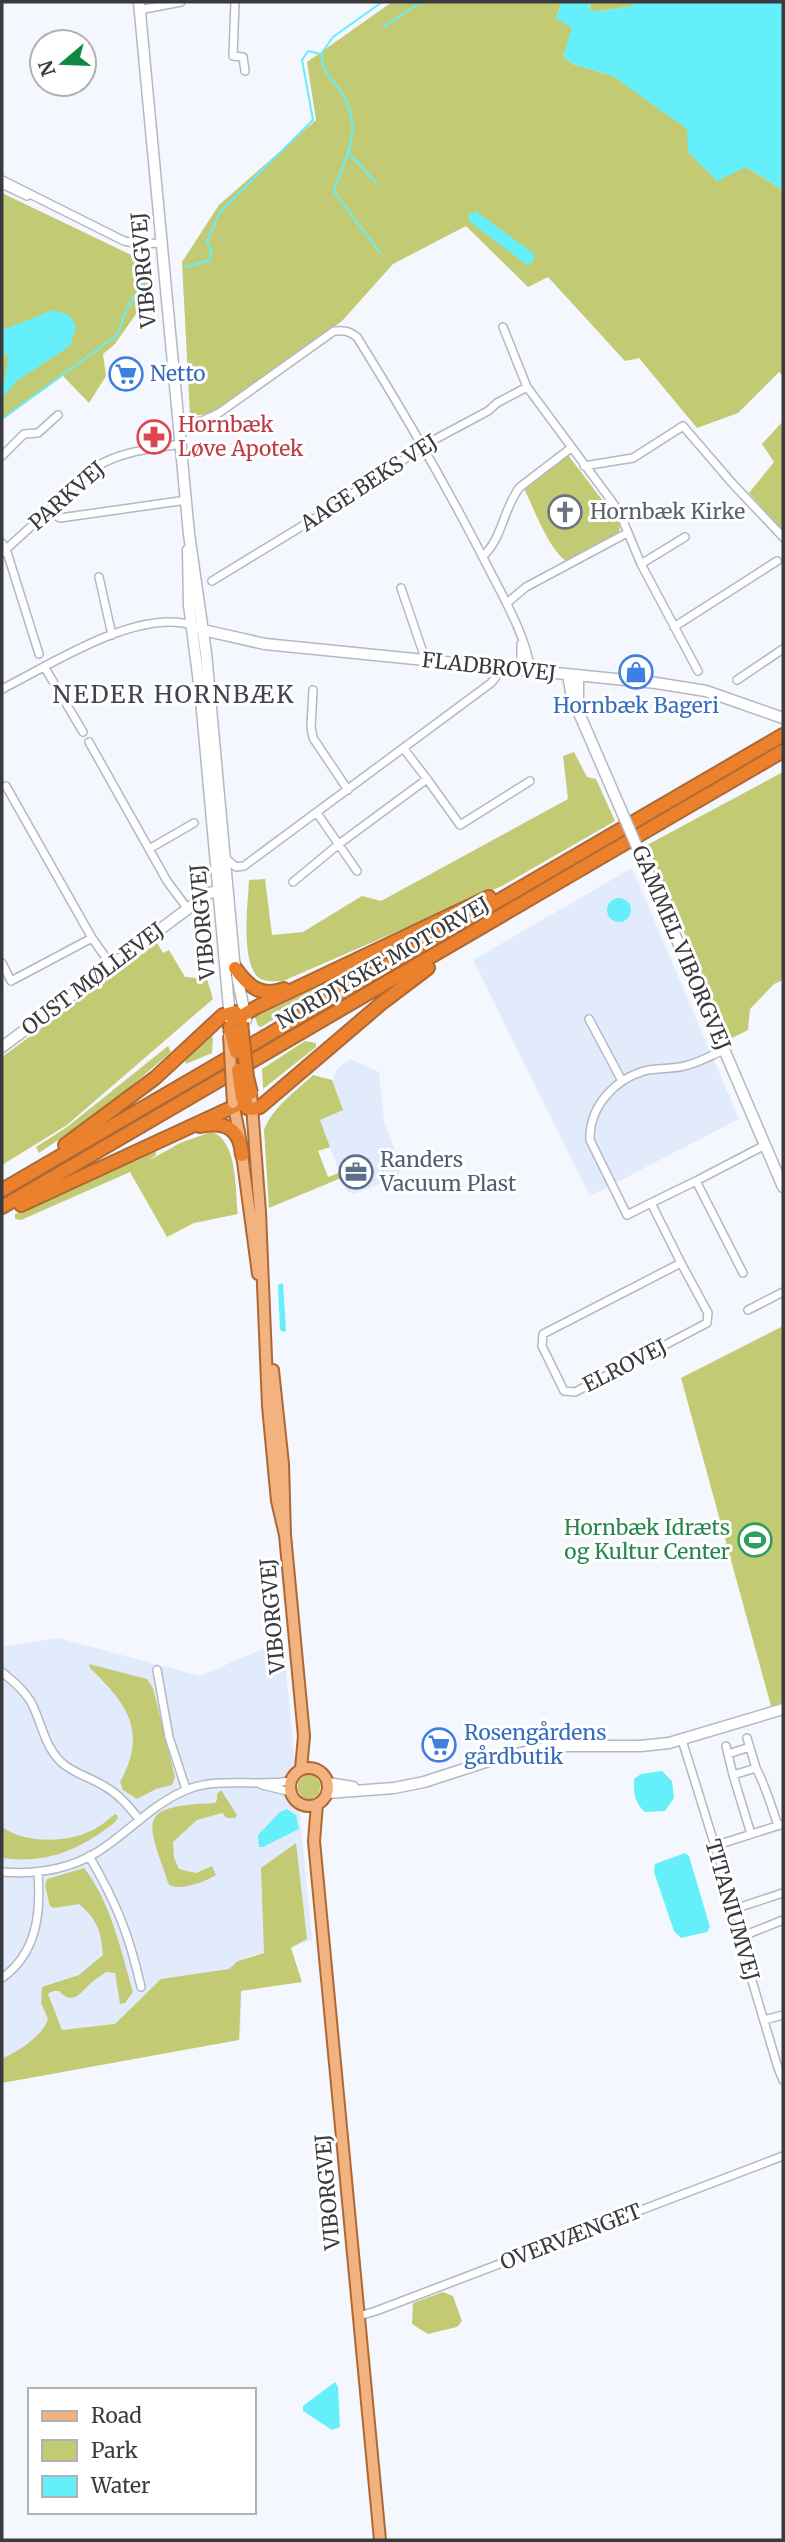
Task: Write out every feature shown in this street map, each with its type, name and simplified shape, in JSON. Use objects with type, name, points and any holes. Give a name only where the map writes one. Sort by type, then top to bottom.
[{"type":"highway","name":"NORDJYSKE MOTORVEJ","points":[[2,1190],[783,735]]},
{"type":"highway","name":"NORDJYSKE MOTORVEJ","points":[[2,1207],[783,751]]},
{"type":"highway","points":[[2,1183],[46,1157],[116,1108],[155,1078],[223,1015],[237,1020],[330,972],[463,911],[642,818]]},
{"type":"highway","points":[[2,1215],[243,1102],[265,1104],[416,976],[618,849]]},
{"type":"highway","points":[[235,968],[250,986],[266,992],[278,991],[330,972]]},
{"type":"highway","points":[[237,1020],[247,1077],[243,1102]]},
{"type":"highway","points":[[183,1130],[222,1125],[237,1136],[242,1155]]},
{"type":"main road","name":"VIBORGVEJ","points":[[237,1020],[228,1039],[243,1102],[260,1204],[268,1347],[268,1406],[273,1465],[285,1535],[304,1735],[301,1769]]},
{"type":"main road","name":"VIBORGVEJ","points":[[243,1102],[242,1155],[253,1252],[264,1305]]},
{"type":"main road","name":"VIBORGVEJ","points":[[304,1735],[314,1768]]},
{"type":"main road","points":[[314,1768],[324,1775],[328,1788],[317,1804],[304,1805],[297,1802],[291,1787],[301,1769],[314,1768]]},
{"type":"main road","name":"VIBORGVEJ","points":[[317,1804],[314,1841],[380,2540]]},
{"type":"main road","name":"VIBORGVEJ","points":[[304,1805],[314,1841]]},
{"type":"street","points":[[139,6],[181,2]]},
{"type":"street","points":[[234,2],[233,56],[243,57],[246,71]]},
{"type":"street","name":"VIBORGVEJ","points":[[139,6],[187,500],[192,626],[220,891],[237,1020]]},
{"type":"street","points":[[2,182],[16,192],[41,200],[133,244],[160,243]]},
{"type":"street","points":[[503,327],[527,387],[619,511],[642,564],[698,671]]},
{"type":"street","points":[[178,424],[211,418],[334,331],[344,330],[357,337],[424,446],[507,603],[521,640],[525,671]]},
{"type":"street","name":"AAGE BEKS VEJ","points":[[212,581],[317,517],[424,446],[527,387]]},
{"type":"street","points":[[2,456],[24,434],[38,433],[58,415]]},
{"type":"street","points":[[584,466],[633,457],[683,426],[783,537]]},
{"type":"street","name":"PARKVEJ","points":[[3,549],[108,459],[181,444]]},
{"type":"street","points":[[482,556],[494,544],[514,494],[529,479],[571,448]]},
{"type":"street","points":[[48,511],[60,518],[187,500]]},
{"type":"street","points":[[507,603],[526,587],[627,533]]},
{"type":"street","name":"VIBORGVEJ","points":[[189,534],[204,630],[235,968],[237,1020]]},
{"type":"street","points":[[642,564],[685,537]]},
{"type":"street","points":[[3,549],[39,654]]},
{"type":"street","points":[[674,626],[777,562]]},
{"type":"street","points":[[99,577],[112,635]]},
{"type":"street","points":[[401,588],[426,661]]},
{"type":"street","name":"FLADBROVEJ","points":[[2,690],[112,635],[138,626],[181,623],[265,644],[656,683],[706,691],[779,715]]},
{"type":"street","points":[[192,626],[198,635],[210,700]]},
{"type":"street","points":[[737,680],[783,649]]},
{"type":"street","points":[[45,668],[83,732]]},
{"type":"street","points":[[225,858],[232,866],[244,866],[491,683],[496,677],[497,669]]},
{"type":"street","name":"GAMMEL VIBORGVEJ","points":[[573,676],[579,709],[783,1187]]},
{"type":"street","points":[[313,690],[313,738],[348,790]]},
{"type":"street","points":[[89,742],[149,849],[187,908]]},
{"type":"street","points":[[404,749],[460,825],[530,781]]},
{"type":"street","points":[[293,882],[427,779]]},
{"type":"street","points":[[3,781],[92,938],[111,965]]},
{"type":"street","points":[[317,813],[357,871]]},
{"type":"street","points":[[149,849],[194,823]]},
{"type":"street","name":"OUST MØLLEVEJ","points":[[2,1046],[187,908],[209,893],[220,891]]},
{"type":"street","points":[[2,964],[11,981],[92,938]]},
{"type":"street","points":[[589,1019],[622,1081]]},
{"type":"street","points":[[724,1050],[687,1066],[645,1071],[622,1081],[601,1102],[589,1129],[590,1140],[627,1215],[765,1145]]},
{"type":"street","points":[[696,1181],[743,1273]]},
{"type":"street","name":"ELROVEJ","points":[[651,1203],[708,1313],[707,1323],[575,1392],[564,1391],[542,1346],[543,1334],[681,1263]]},
{"type":"street","points":[[748,1310],[783,1292]]},
{"type":"street","points":[[157,1670],[163,1712],[186,1789]]},
{"type":"street","points":[[2,1672],[27,1697],[46,1742],[62,1762],[75,1773],[102,1784],[118,1795],[139,1820]]},
{"type":"street","points":[[328,1788],[394,1788],[552,1746],[640,1746],[682,1740],[783,1709]]},
{"type":"street","points":[[713,1846],[781,1825],[765,1793],[747,1738]]},
{"type":"street","name":"TITANIUMVEJ","points":[[682,1740],[743,1937],[750,1974],[783,2080]]},
{"type":"street","points":[[750,1747],[727,1750],[751,1834]]},
{"type":"street","points":[[733,1775],[756,1768]]},
{"type":"street","points":[[2,1872],[38,1873],[75,1863],[106,1846],[163,1801],[186,1789],[218,1783],[291,1787]]},
{"type":"street","points":[[89,1856],[118,1910],[141,1987]]},
{"type":"street","points":[[2,1978],[23,1957],[36,1932],[40,1904],[38,1873]]},
{"type":"street","points":[[734,1909],[783,1893]]},
{"type":"street","points":[[743,1937],[783,1920]]},
{"type":"street","points":[[764,2020],[783,2015]]},
{"type":"street","points":[[773,2052],[783,2049]]},
{"type":"street","name":"OVERVÆNGET","points":[[359,2316],[783,2156]]},
{"type":"shaded area","points":[[632,868],[739,1119],[590,1196],[473,960]]},
{"type":"shaded area","points":[[350,1059],[379,1072],[384,1121],[400,1165],[399,1176],[354,1194],[346,1190],[320,1120],[342,1110],[332,1080],[338,1068]]},
{"type":"shaded area","points":[[58,1638],[200,1676],[283,1640],[312,1940],[243,1958],[240,2039],[2,2079],[2,1647]]},
{"type":"green space","points":[[392,2],[562,2],[556,18],[573,27],[563,56],[573,64],[613,76],[688,129],[688,152],[746,167],[783,190],[783,376],[779,372],[738,413],[697,428],[639,358],[625,361],[548,277],[528,287],[466,226],[393,264],[342,321],[210,414],[190,416],[182,262],[219,205],[316,120],[307,62]]},
{"type":"green space","points":[[592,2],[636,2],[633,6],[596,12],[588,9]]},
{"type":"green space","points":[[2,193],[148,263],[152,291],[115,344],[103,354],[106,376],[89,403],[63,376],[2,420]]},
{"type":"green space","points":[[783,421],[783,531],[749,493],[774,462],[762,444]]},
{"type":"green space","points":[[568,455],[619,522],[620,528],[618,534],[566,561],[547,538],[524,488]]},
{"type":"green space","points":[[574,752],[587,777],[596,779],[615,821],[502,886],[283,981],[265,980],[256,975],[251,966],[247,943],[249,880],[265,879],[272,935],[303,932],[362,896],[381,901],[568,799],[563,756]]},
{"type":"green space","points":[[783,772],[783,980],[774,984],[750,1009],[748,1030],[730,1039],[647,845]]},
{"type":"green space","points":[[157,943],[163,953],[169,950],[185,977],[207,979],[213,999],[67,1125],[2,1165],[2,1057]]},
{"type":"green space","points":[[325,984],[326,987],[261,1027],[258,1026],[255,1017]]},
{"type":"green space","points":[[210,1034],[213,1038],[212,1053],[186,1064],[184,1059]]},
{"type":"green space","points":[[305,1041],[316,1043],[316,1047],[263,1089],[262,1069]]},
{"type":"green space","points":[[168,1046],[171,1052],[108,1106],[39,1153],[36,1147],[67,1127]]},
{"type":"green space","points":[[313,1075],[332,1080],[343,1110],[320,1120],[330,1147],[318,1151],[328,1177],[339,1173],[341,1178],[269,1208],[264,1130],[279,1107]]},
{"type":"green space","points":[[211,1132],[220,1137],[231,1155],[238,1214],[194,1223],[167,1237],[130,1172],[21,1220],[15,1219],[15,1214],[155,1149],[156,1155],[148,1161],[180,1143]]},
{"type":"green space","name":"Hornbæk Idræts og Kultur Center","points":[[783,1326],[783,1702],[771,1706],[681,1378]]},
{"type":"green space","points":[[89,1664],[147,1679],[153,1688],[175,1777],[172,1785],[156,1789],[137,1799],[123,1790],[120,1782],[128,1764],[133,1733],[123,1706]]},
{"type":"green space","points":[[308,1774],[315,1776],[321,1784],[319,1794],[310,1800],[303,1798],[297,1790],[299,1780]]},
{"type":"green space","points":[[221,1790],[237,1815],[235,1818],[227,1818],[222,1813],[197,1820],[173,1842],[174,1858],[179,1869],[196,1873],[212,1866],[216,1875],[186,1886],[169,1885],[156,1845],[153,1821],[159,1813],[171,1808],[215,1803]]},
{"type":"green space","points":[[116,1814],[118,1818],[114,1823],[75,1848],[48,1857],[2,1858],[2,1827],[24,1837],[63,1839],[87,1832]]},
{"type":"green space","points":[[296,1843],[307,1939],[291,1948],[302,1982],[241,1991],[239,2040],[2,2083],[2,2059],[22,2048],[41,2032],[48,2019],[41,2003],[42,1987],[79,1975],[103,1955],[97,1926],[79,1904],[54,1908],[50,1906],[45,1886],[47,1879],[84,1868],[108,1911],[133,1992],[125,2003],[120,2004],[115,1973],[106,1972],[72,1998],[53,1991],[48,1994],[62,2030],[115,2024],[161,1979],[229,1969],[238,1961],[264,1953],[261,1868]]},
{"type":"green space","points":[[443,2292],[453,2296],[462,2321],[457,2327],[428,2334],[412,2324],[413,2303]]},
{"type":"water","points":[[562,2],[592,2],[588,8],[596,12],[633,6],[636,2],[783,2],[783,190],[746,167],[717,181],[688,152],[687,129],[613,76],[573,64],[563,56],[572,28],[556,18]]},
{"type":"water","points":[[476,211],[534,254],[533,262],[527,265],[469,221],[469,215]]},
{"type":"water","points":[[54,310],[70,316],[76,326],[70,346],[18,380],[2,398],[8,355],[2,354],[2,330]]},
{"type":"water","points":[[619,898],[628,901],[631,910],[628,919],[619,922],[610,919],[607,910],[610,901]]},
{"type":"water","points":[[283,1283],[284,1332],[280,1330],[278,1285]]},
{"type":"water","points":[[662,1771],[672,1781],[674,1798],[665,1811],[645,1812],[635,1797],[634,1779],[641,1774]]},
{"type":"water","points":[[287,1809],[296,1815],[299,1829],[259,1847],[258,1835],[280,1812]]},
{"type":"water","points":[[685,1853],[689,1856],[710,1927],[707,1932],[681,1938],[674,1931],[654,1872],[655,1864]]},
{"type":"water","points":[[335,2382],[338,2387],[340,2427],[332,2430],[303,2411],[303,2406]]},
{"type":"waterway","points":[[186,267],[210,260],[211,250],[207,241],[220,212],[313,120],[302,60],[308,51],[321,54],[333,37],[382,2]]},
{"type":"waterway","points":[[383,27],[421,2]]},
{"type":"waterway","points":[[321,54],[326,72],[341,92],[352,117],[352,140],[335,193],[380,253]]},
{"type":"waterway","points":[[349,153],[376,183]]},
{"type":"waterway","points":[[2,419],[117,335],[127,308],[144,282]]},
{"type":"place","name":"Netto","points":[[126,374]]},
{"type":"place","name":"Hornbæk Løve Apotek","points":[[154,437]]},
{"type":"place","name":"Hornbæk Kirke","points":[[565,512]]},
{"type":"place","name":"Hornbæk Bageri","points":[[636,672]]},
{"type":"place","name":"Randers Vacuum Plast","points":[[356,1172]]},
{"type":"place","name":"Hornbæk Idræts og Kultur Center","points":[[755,1540]]},
{"type":"place","name":"Rosengårdens gårdbutik","points":[[439,1745]]},
{"type":"district","name":"NEDER HORNBÆK","points":[[174,695]]}]
